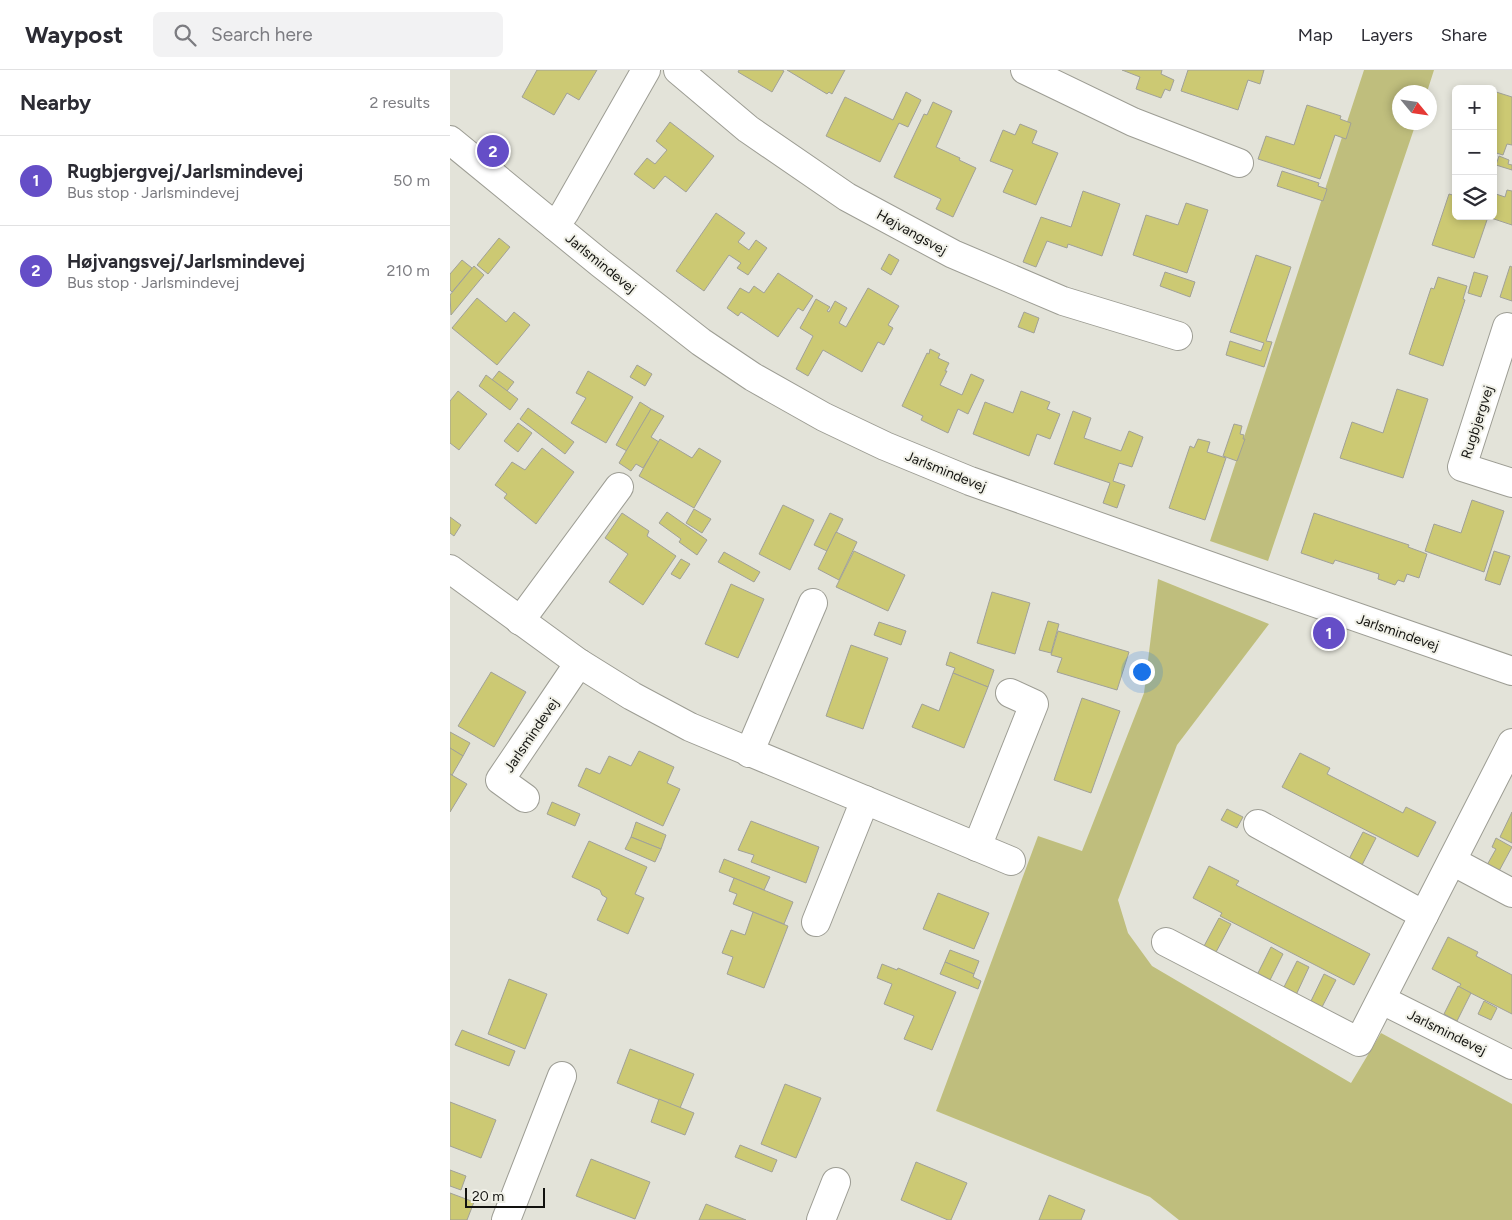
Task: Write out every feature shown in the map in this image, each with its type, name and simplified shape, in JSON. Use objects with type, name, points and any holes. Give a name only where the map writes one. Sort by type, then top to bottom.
[{"type":"street","points":[[555,226],[570,204],[646,70]]},
{"type":"street","name":"Højvangsvej","points":[[678,70],[748,129],[847,197],[953,254],[1063,301],[1178,336]]},
{"type":"street","points":[[1025,70],[1133,122],[1239,163]]},
{"type":"street","name":"Jarlsmindevej","points":[[450,140],[701,342],[753,377],[824,417],[885,446],[970,481],[1512,671]]},
{"type":"street","name":"Rugbjergvej","points":[[1507,327],[1462,467],[1512,483]]},
{"type":"street","points":[[520,621],[619,487]]},
{"type":"street","points":[[450,569],[579,663],[632,696],[690,727],[1011,861]]},
{"type":"street","points":[[749,753],[813,603]]},
{"type":"street","name":"Jarlsmindevej","points":[[525,798],[500,780],[579,663]]},
{"type":"street","points":[[977,846],[1034,704],[1010,693]]},
{"type":"street","points":[[1166,942],[1360,1042],[1512,743]]},
{"type":"street","points":[[816,922],[865,800]]},
{"type":"street","points":[[1258,824],[1424,916]]},
{"type":"street","points":[[1452,861],[1512,893]]},
{"type":"street","name":"Jarlsmindevej","points":[[1382,1000],[1512,1064]]},
{"type":"street","points":[[506,1220],[562,1076]]},
{"type":"street","points":[[821,1220],[836,1182]]},
{"type":"shaded area","points":[[1364,70],[1434,70],[1429,85],[1392,85],[1392,130],[1414,130],[1268,561],[1210,541]]},
{"type":"shaded area","points":[[1158,579],[1269,624],[1177,745],[1118,900],[1128,933],[1152,966],[1351,1083],[1381,1033],[1512,1104],[1512,1220],[1179,1220],[1150,1197],[936,1111],[1038,836],[1082,851],[1144,693]]},
{"type":"building","points":[[537,70],[597,70],[579,100],[567,93],[554,115],[522,97]]},
{"type":"building","points":[[739,70],[784,71],[772,92],[738,72]]},
{"type":"building","points":[[787,70],[845,70],[832,94],[829,92],[827,94]]},
{"type":"building","points":[[1122,70],[1162,70],[1161,74],[1174,80],[1170,91],[1165,89],[1161,98],[1136,89],[1140,77]]},
{"type":"building","points":[[1188,70],[1264,70],[1260,84],[1248,80],[1238,110],[1181,91]]},
{"type":"building","points":[[906,92],[921,100],[908,127],[899,123],[880,162],[826,136],[845,97],[893,120]]},
{"type":"building","points":[[1497,92],[1512,97],[1512,145],[1507,144],[1503,155],[1497,153]]},
{"type":"building","points":[[933,102],[952,111],[936,147],[976,168],[953,217],[936,209],[941,199],[894,177],[924,114],[927,115]]},
{"type":"building","points":[[1307,105],[1341,116],[1340,119],[1351,123],[1346,139],[1335,135],[1320,179],[1258,159],[1266,136],[1294,145]]},
{"type":"building","points":[[670,122],[714,156],[686,192],[665,176],[654,189],[634,174],[647,158],[655,164],[667,150],[656,141]]},
{"type":"building","points":[[1020,124],[1037,131],[1032,143],[1058,153],[1036,205],[1003,192],[1013,170],[990,161],[1003,130],[1015,135]]},
{"type":"building","points":[[1499,156],[1509,160],[1508,164],[1512,165],[1512,170],[1497,165]]},
{"type":"building","points":[[1282,171],[1319,183],[1318,186],[1327,189],[1323,201],[1277,186]]},
{"type":"building","points":[[1507,190],[1512,191],[1512,225],[1497,220],[1497,194],[1505,197]]},
{"type":"building","points":[[1083,191],[1120,204],[1102,256],[1068,244],[1067,248],[1047,241],[1036,267],[1023,262],[1041,217],[1071,227]]},
{"type":"building","points":[[1449,194],[1452,195],[1452,220],[1487,220],[1474,258],[1432,245]]},
{"type":"building","points":[[1186,203],[1208,210],[1187,273],[1133,255],[1146,215],[1178,225]]},
{"type":"building","points":[[716,213],[745,233],[738,242],[749,250],[756,240],[767,248],[748,275],[737,268],[741,263],[729,255],[704,291],[676,271]]},
{"type":"building","points":[[499,238],[510,247],[488,274],[477,265]]},
{"type":"building","points":[[889,254],[899,260],[891,275],[881,269]]},
{"type":"building","points":[[1256,255],[1291,267],[1266,341],[1272,342],[1264,367],[1226,355],[1230,341],[1261,351],[1264,343],[1230,332]]},
{"type":"building","points":[[462,260],[472,268],[452,292],[450,290],[450,274]]},
{"type":"building","points":[[474,266],[484,275],[451,315],[450,295]]},
{"type":"building","points":[[1510,266],[1512,267],[1512,301],[1500,297]]},
{"type":"building","points":[[1165,272],[1195,282],[1190,297],[1160,286]]},
{"type":"building","points":[[1474,272],[1488,276],[1481,297],[1468,293]]},
{"type":"building","points":[[778,273],[813,296],[803,311],[798,308],[778,337],[741,312],[738,316],[727,308],[740,288],[749,293],[754,286],[764,293]]},
{"type":"building","points":[[1438,277],[1467,286],[1463,299],[1465,300],[1443,366],[1409,354],[1431,288],[1434,289]]},
{"type":"building","points":[[868,288],[899,306],[888,325],[893,328],[884,345],[878,342],[862,372],[823,350],[808,376],[796,369],[813,336],[800,328],[816,299],[830,307],[827,311],[829,312],[835,301],[847,308],[839,323],[846,327]]},
{"type":"building","points":[[477,298],[506,322],[514,312],[530,325],[497,365],[452,328]]},
{"type":"building","points":[[1024,312],[1039,318],[1034,333],[1018,327]]},
{"type":"building","points":[[930,349],[940,354],[938,358],[949,363],[940,385],[962,395],[971,374],[984,380],[968,414],[958,409],[948,433],[921,420],[923,416],[902,406]]},
{"type":"building","points":[[637,365],[652,374],[645,386],[630,377]]},
{"type":"building","points":[[499,371],[514,382],[507,391],[492,380]]},
{"type":"building","points":[[588,371],[633,397],[606,443],[571,423],[586,398],[576,393]]},
{"type":"building","points":[[486,375],[518,399],[510,410],[479,386]]},
{"type":"building","points":[[1397,389],[1428,399],[1403,478],[1340,458],[1352,422],[1383,433]]},
{"type":"building","points":[[458,391],[487,414],[459,450],[450,443],[450,401]]},
{"type":"building","points":[[1021,391],[1050,402],[1047,409],[1060,414],[1050,439],[1037,434],[1029,456],[973,434],[985,402],[1013,413]]},
{"type":"building","points":[[640,402],[651,409],[627,451],[616,445]]},
{"type":"building","points":[[528,408],[574,442],[565,454],[520,419]]},
{"type":"building","points":[[651,409],[664,416],[651,437],[659,442],[643,468],[636,464],[631,471],[619,463]]},
{"type":"building","points":[[1073,411],[1091,418],[1084,438],[1121,451],[1129,431],[1143,437],[1132,467],[1119,463],[1113,481],[1125,485],[1117,508],[1103,503],[1110,483],[1054,464]]},
{"type":"building","points":[[518,423],[532,433],[518,452],[504,441]]},
{"type":"building","points":[[1234,424],[1242,426],[1240,434],[1244,435],[1243,439],[1245,439],[1237,461],[1223,456]]},
{"type":"building","points":[[660,439],[692,458],[699,448],[721,461],[694,508],[639,476]]},
{"type":"building","points":[[1198,439],[1210,442],[1207,452],[1226,458],[1205,520],[1169,508],[1190,446],[1194,448]]},
{"type":"building","points":[[542,448],[574,472],[536,524],[504,498],[507,494],[495,485],[512,462],[525,470]]},
{"type":"building","points":[[1472,500],[1504,511],[1484,572],[1425,551],[1434,524],[1461,533]]},
{"type":"building","points":[[783,505],[814,520],[790,570],[759,554]]},
{"type":"building","points":[[694,509],[711,519],[702,533],[686,523]]},
{"type":"building","points":[[667,512],[707,540],[697,555],[679,542],[681,539],[659,523]]},
{"type":"building","points":[[622,513],[649,531],[647,536],[676,556],[643,605],[609,582],[628,554],[605,538]]},
{"type":"building","points":[[830,513],[843,519],[827,551],[814,545]]},
{"type":"building","points":[[1314,513],[1409,545],[1408,547],[1427,554],[1419,578],[1407,574],[1404,582],[1398,580],[1395,585],[1378,579],[1379,574],[1335,560],[1333,564],[1301,553]]},
{"type":"building","points":[[450,517],[461,525],[454,536],[450,533]]},
{"type":"building","points":[[836,532],[857,542],[839,580],[818,569]]},
{"type":"building","points":[[854,551],[905,575],[888,611],[836,587]]},
{"type":"building","points":[[1494,551],[1510,556],[1500,585],[1485,580]]},
{"type":"building","points":[[724,552],[760,572],[754,582],[718,562]]},
{"type":"building","points":[[681,559],[690,564],[680,579],[671,574]]},
{"type":"building","points":[[731,584],[764,599],[738,658],[705,644]]},
{"type":"building","points":[[992,592],[1030,603],[1015,654],[977,643]]},
{"type":"building","points":[[1048,621],[1059,624],[1051,653],[1039,650]]},
{"type":"building","points":[[879,622],[906,631],[901,645],[874,635]]},
{"type":"building","points":[[1058,631],[1129,652],[1117,690],[1057,672],[1062,658],[1051,655]]},
{"type":"building","points":[[851,645],[888,658],[863,729],[826,716]]},
{"type":"building","points":[[950,652],[994,670],[988,687],[953,673],[955,668],[946,665]]},
{"type":"building","points":[[491,672],[526,692],[494,747],[458,726]]},
{"type":"building","points":[[953,673],[988,687],[964,748],[912,727],[922,704],[939,711]]},
{"type":"building","points":[[1082,698],[1120,711],[1091,793],[1054,780]]},
{"type":"building","points":[[450,732],[470,743],[463,756],[450,748]]},
{"type":"building","points":[[450,748],[463,756],[452,775],[450,774]]},
{"type":"building","points":[[639,751],[674,767],[667,783],[680,789],[663,826],[578,786],[586,768],[600,774],[609,756],[631,766]]},
{"type":"building","points":[[1300,753],[1330,768],[1327,774],[1403,813],[1406,807],[1436,822],[1418,857],[1282,787]]},
{"type":"building","points":[[450,774],[467,784],[450,812]]},
{"type":"building","points":[[552,802],[580,814],[575,826],[547,814]]},
{"type":"building","points":[[1227,809],[1243,817],[1237,828],[1221,820]]},
{"type":"building","points":[[1512,812],[1512,843],[1500,837]]},
{"type":"building","points":[[751,821],[819,847],[806,883],[751,862],[754,855],[738,850]]},
{"type":"building","points":[[636,822],[666,835],[661,849],[631,837]]},
{"type":"building","points":[[1363,832],[1376,838],[1362,865],[1349,859]]},
{"type":"building","points":[[631,837],[661,849],[655,862],[625,849]]},
{"type":"building","points":[[1496,838],[1512,847],[1499,871],[1487,865],[1496,849],[1492,847]]},
{"type":"building","points":[[589,841],[647,867],[635,894],[644,898],[628,934],[597,920],[607,898],[602,895],[600,890],[572,877]]},
{"type":"building","points":[[724,859],[770,877],[764,890],[719,872]]},
{"type":"building","points":[[1209,866],[1239,881],[1236,885],[1370,954],[1354,985],[1220,916],[1222,913],[1193,898]]},
{"type":"building","points":[[734,878],[793,902],[784,924],[733,904],[737,894],[729,891]]},
{"type":"building","points":[[938,893],[989,913],[974,949],[923,929]]},
{"type":"building","points":[[753,912],[788,926],[764,988],[727,974],[733,957],[722,953],[731,930],[745,935]]},
{"type":"building","points":[[1219,918],[1231,924],[1215,954],[1203,948]]},
{"type":"building","points":[[1448,937],[1478,952],[1476,956],[1512,975],[1512,1014],[1459,987],[1461,984],[1432,969]]},
{"type":"building","points":[[1271,947],[1283,954],[1269,982],[1257,975]]},
{"type":"building","points":[[950,950],[979,961],[974,974],[945,962]]},
{"type":"building","points":[[1297,961],[1309,967],[1296,995],[1283,989]]},
{"type":"building","points":[[945,962],[974,974],[973,977],[981,981],[978,989],[940,974]]},
{"type":"building","points":[[882,964],[897,970],[898,968],[956,992],[932,1050],[904,1039],[914,1016],[884,1004],[892,984],[877,978]]},
{"type":"building","points":[[1324,974],[1336,980],[1322,1007],[1311,1001]]},
{"type":"building","points":[[509,979],[547,994],[525,1049],[488,1034]]},
{"type":"building","points":[[1458,986],[1471,993],[1457,1021],[1444,1014]]},
{"type":"building","points":[[1484,1001],[1497,1008],[1491,1020],[1478,1014]]},
{"type":"building","points":[[462,1030],[515,1051],[509,1066],[455,1045]]},
{"type":"building","points":[[630,1049],[694,1074],[680,1108],[617,1083]]},
{"type":"building","points":[[785,1084],[821,1098],[796,1158],[761,1144]]},
{"type":"building","points":[[659,1099],[694,1113],[685,1135],[651,1122]]},
{"type":"building","points":[[450,1102],[496,1120],[481,1158],[450,1146]]},
{"type":"building","points":[[740,1145],[777,1160],[772,1172],[735,1157]]},
{"type":"building","points":[[591,1159],[650,1182],[635,1219],[576,1196]]},
{"type":"building","points":[[916,1162],[967,1183],[951,1220],[901,1200]]},
{"type":"building","points":[[450,1170],[466,1176],[461,1190],[450,1186]]},
{"type":"building","points":[[450,1193],[474,1202],[467,1220],[450,1220]]},
{"type":"building","points":[[1049,1195],[1085,1210],[1081,1220],[1039,1220]]},
{"type":"building","points":[[706,1204],[746,1220],[699,1220]]},
{"type":"place","name":"Højvangsvej/Jarlsmindevej","points":[[493,151]]},
{"type":"place","name":"Rugbjergvej/Jarlsmindevej","points":[[1329,633]]}]
